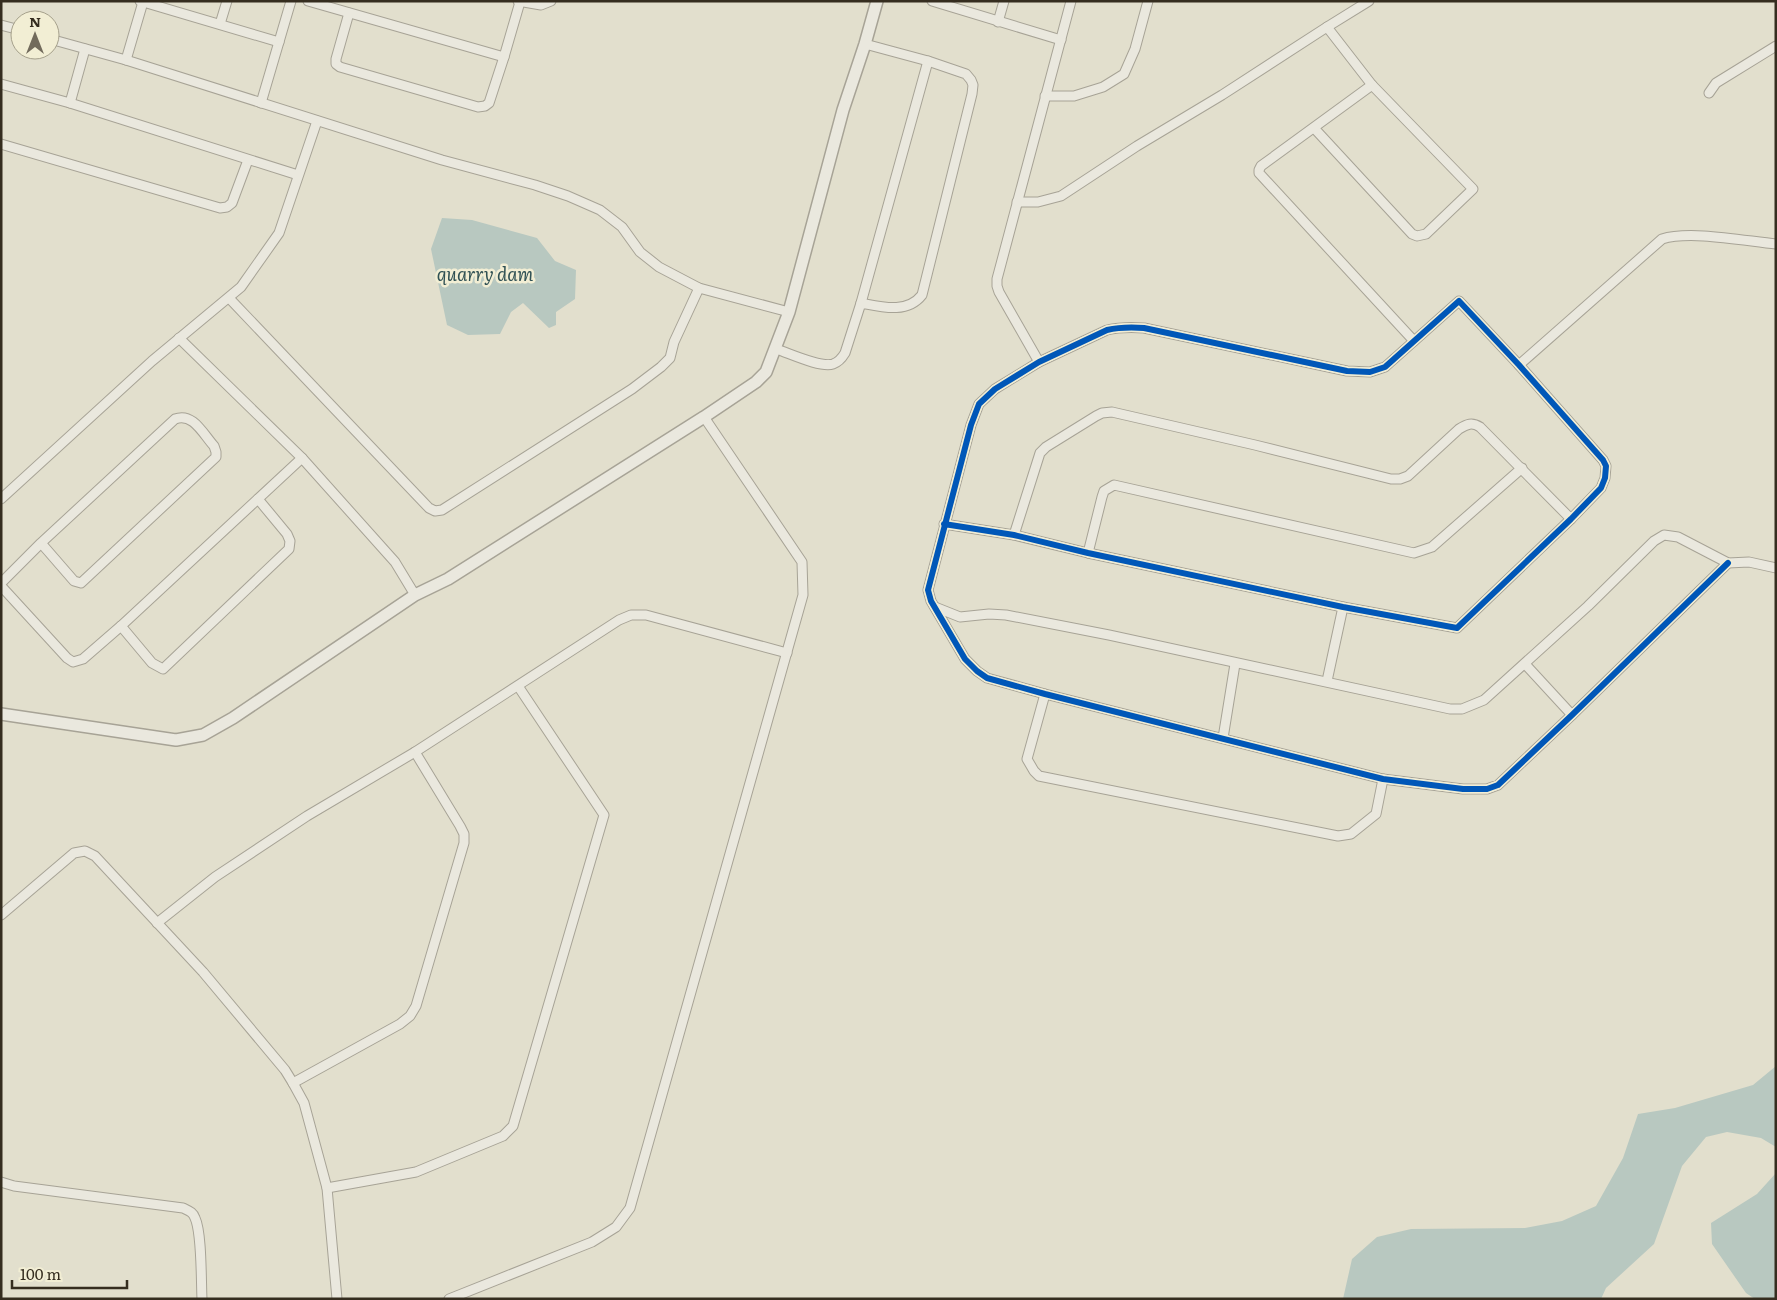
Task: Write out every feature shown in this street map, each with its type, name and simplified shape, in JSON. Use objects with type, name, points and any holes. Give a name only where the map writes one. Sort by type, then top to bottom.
[{"type":"street","points":[[220,24],[227,1]]},
{"type":"street","points":[[262,103],[291,1]]},
{"type":"street","points":[[308,1],[504,58]]},
{"type":"street","points":[[349,12],[336,58],[336,64],[340,67],[478,107],[489,103],[504,58],[519,2],[541,5],[551,1]]},
{"type":"street","points":[[1,714],[176,740],[203,735],[233,718],[415,595],[448,579],[756,382],[766,372],[789,312],[843,110],[877,1]]},
{"type":"street","points":[[932,1],[1061,40]]},
{"type":"street","points":[[998,22],[1004,1]]},
{"type":"street","points":[[1039,362],[997,286],[1017,202],[1071,1]]},
{"type":"street","points":[[1045,96],[1074,96],[1103,87],[1124,74],[1135,49],[1148,1]]},
{"type":"street","points":[[1017,202],[1038,202],[1061,196],[1137,146],[1222,95],[1369,1]]},
{"type":"street","points":[[126,60],[141,2],[279,42]]},
{"type":"street","points":[[1314,128],[1412,234],[1417,236],[1426,234],[1472,189],[1372,86],[1327,27]]},
{"type":"street","points":[[60,42],[126,60],[442,160],[535,185],[568,196],[600,210],[622,227],[640,252],[659,267],[699,288],[789,312]]},
{"type":"street","points":[[861,303],[890,309],[912,304],[922,295],[973,86],[966,74],[928,61],[865,44]]},
{"type":"street","points":[[1709,93],[1716,83],[1776,46]]},
{"type":"street","points":[[70,103],[85,49]]},
{"type":"street","points":[[776,349],[825,365],[834,364],[841,360],[845,353],[861,303],[928,61]]},
{"type":"street","points":[[1,84],[70,103],[298,175]]},
{"type":"street","points":[[1372,86],[1262,166],[1259,173],[1414,341]]},
{"type":"street","points":[[1,498],[145,367],[241,286],[279,233],[317,122]]},
{"type":"street","points":[[1,144],[220,208],[232,204],[248,160]]},
{"type":"street","points":[[1520,365],[1662,239],[1672,236],[1695,235],[1776,244]]},
{"type":"street","points":[[229,298],[429,508],[435,511],[442,510],[632,389],[661,368],[670,358],[674,342],[699,288]]},
{"type":"street","points":[[944,524],[1014,535],[1088,554],[1343,608],[1457,628],[1571,520],[1601,488],[1605,478],[1606,466],[1603,460],[1520,365],[1459,301],[1384,368],[1370,372],[1356,372],[1144,328],[1124,327],[1107,330],[1039,362],[995,389],[979,404],[971,425],[944,524],[928,590],[928,596],[965,659],[987,678],[1383,779],[1463,789],[1487,789],[1498,785],[1728,563]]},
{"type":"street","points":[[179,338],[302,458],[395,562],[415,595]]},
{"type":"street","points":[[1014,535],[1040,453],[1046,447],[1102,413],[1112,412],[1383,477],[1400,479],[1408,476],[1459,429],[1466,424],[1473,423],[1480,427],[1522,468],[1571,520]]},
{"type":"street","points":[[41,543],[74,581],[81,583],[216,457],[214,446],[190,418],[182,416],[175,419],[41,543],[1,585],[67,658],[73,662],[83,659],[302,458]]},
{"type":"street","points":[[449,1299],[592,1242],[616,1227],[630,1208],[803,596],[802,562],[704,417]]},
{"type":"street","points":[[1088,554],[1104,491],[1114,485],[1414,553],[1432,547],[1522,468]]},
{"type":"street","points":[[121,626],[152,663],[163,669],[289,549],[290,541],[287,534],[258,499]]},
{"type":"street","points":[[935,607],[960,617],[990,614],[1015,617],[1108,635],[1235,664],[1327,681],[1450,709],[1462,709],[1484,700],[1525,664],[1654,542],[1664,535],[1678,537],[1728,563],[1749,562],[1776,568]]},
{"type":"street","points":[[1327,681],[1343,608]]},
{"type":"street","points":[[157,923],[215,877],[307,816],[414,752],[469,715],[518,686],[620,620],[631,615],[646,615],[787,653]]},
{"type":"street","points":[[1223,738],[1235,664]]},
{"type":"street","points":[[1525,664],[1572,715]]},
{"type":"street","points":[[327,1188],[416,1172],[503,1136],[513,1126],[604,815],[518,686]]},
{"type":"street","points":[[1045,694],[1027,759],[1034,772],[1039,776],[1338,836],[1351,834],[1376,814],[1383,779]]},
{"type":"street","points":[[293,1083],[400,1024],[410,1016],[416,1006],[464,843],[464,834],[414,752]]},
{"type":"street","points":[[1,914],[74,853],[85,851],[96,856],[203,972],[285,1070],[304,1103],[327,1188],[337,1299]]},
{"type":"street","points":[[1,1182],[14,1186],[184,1208],[192,1212],[196,1219],[198,1231],[202,1299]]},
{"type":"water","name":"quarry dam","points":[[442,218],[472,220],[537,238],[555,261],[576,270],[575,299],[556,312],[556,325],[549,328],[523,303],[511,312],[500,334],[468,335],[447,325],[431,249]]},
{"type":"water","points":[[1776,1066],[1776,1147],[1761,1138],[1727,1132],[1706,1137],[1682,1166],[1654,1244],[1606,1288],[1601,1299],[1343,1299],[1352,1259],[1377,1237],[1411,1229],[1525,1228],[1562,1221],[1596,1206],[1623,1158],[1638,1114],[1675,1108],[1753,1085]]},
{"type":"water","points":[[1776,1173],[1776,1299],[1755,1299],[1746,1293],[1712,1244],[1711,1223],[1757,1194]]},
{"type":"cycle path","points":[[944,524],[1014,535],[1088,553],[1343,607],[1457,628],[1601,488],[1605,478],[1606,466],[1603,460],[1519,365],[1459,301],[1385,367],[1370,372],[1347,371],[1144,328],[1116,328],[1107,330],[1039,362],[995,389],[979,404],[971,425],[928,590],[931,601],[965,659],[987,678],[1383,779],[1463,789],[1487,789],[1498,785],[1728,563]]}]
